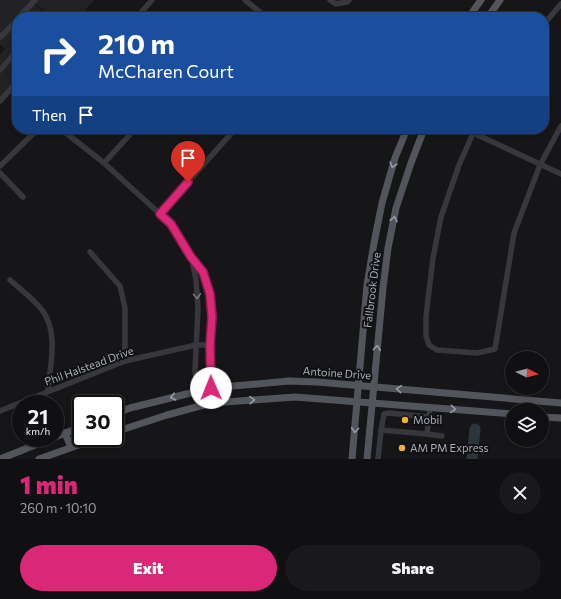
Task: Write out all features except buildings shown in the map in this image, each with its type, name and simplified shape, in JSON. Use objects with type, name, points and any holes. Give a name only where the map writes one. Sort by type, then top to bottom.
[{"type":"main road","points":[[473,12],[481,0]]},
{"type":"main road","points":[[492,12],[500,0]]},
{"type":"main road","name":"Fallbrook Drive","points":[[352,459],[367,285],[382,203],[393,165],[405,134]]},
{"type":"main road","name":"Fallbrook Drive","points":[[366,459],[374,387],[382,288],[395,215],[411,163],[422,134]]},
{"type":"main road","name":"Antoine Drive","points":[[124,410],[211,388],[289,381],[317,382],[561,403]]},
{"type":"main road","points":[[124,429],[211,403],[295,397],[505,413]]},
{"type":"main road","points":[[549,417],[561,418]]},
{"type":"main road","points":[[39,459],[71,447],[65,433],[72,430]]},
{"type":"main road","points":[[0,459],[31,447]]},
{"type":"street","points":[[24,12],[35,0]]},
{"type":"street","points":[[141,12],[152,0]]},
{"type":"street","points":[[330,0],[336,4],[347,2],[349,0]]},
{"type":"street","points":[[247,1],[260,12]]},
{"type":"street","points":[[549,18],[561,4]]},
{"type":"street","points":[[0,37],[12,25]]},
{"type":"street","points":[[0,70],[12,57]]},
{"type":"street","points":[[0,101],[12,88]]},
{"type":"street","points":[[473,134],[459,165],[441,217],[432,258],[425,330],[429,345],[437,350],[477,353],[495,349],[514,233],[540,165],[561,126]]},
{"type":"street","points":[[0,166],[33,134]]},
{"type":"street","points":[[67,134],[104,163],[171,224],[191,257],[203,272],[210,294],[212,317],[210,345],[211,403]]},
{"type":"street","points":[[104,163],[130,134]]},
{"type":"street","points":[[160,214],[231,134]]},
{"type":"street","points":[[480,134],[540,165],[561,174]]},
{"type":"street","points":[[0,174],[23,196]]},
{"type":"street","points":[[90,252],[120,286],[125,308],[125,361]]},
{"type":"street","points":[[191,257],[196,280],[198,309],[195,371],[199,406]]},
{"type":"street","points":[[10,280],[42,309],[50,326],[52,348],[48,391]]},
{"type":"street","name":"Phil Halstead Drive","points":[[0,411],[125,361],[196,345],[210,345]]},
{"type":"street","points":[[398,413],[399,405]]},
{"type":"street","points":[[427,434],[430,407]]},
{"type":"street","points":[[378,459],[384,414],[389,412],[429,417]]},
{"type":"street","points":[[381,430],[442,436]]},
{"type":"street","points":[[368,439],[380,440]]},
{"type":"shaded area","points":[[0,0],[30,0],[43,12],[12,12],[12,92],[0,105],[0,55],[5,49],[0,44]]},
{"type":"shaded area","points":[[32,0],[94,0],[83,12],[45,12]]},
{"type":"waterway","points":[[472,459],[475,429]]},
{"type":"place","name":"Mobil","points":[[405,420]]},
{"type":"place","name":"AM PM Express","points":[[402,448]]},
{"type":"route","points":[[188,182],[160,214],[171,224],[191,257],[203,272],[210,294],[212,317],[210,345],[211,388]]}]
